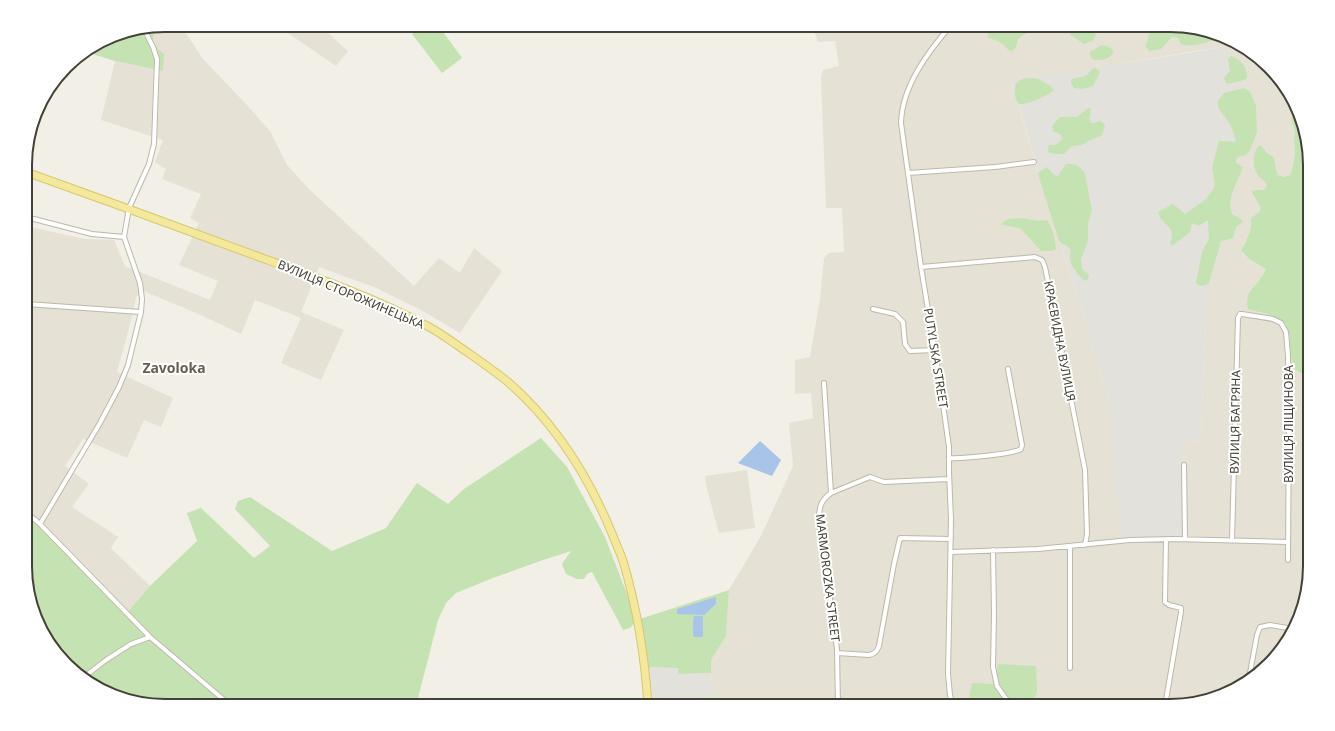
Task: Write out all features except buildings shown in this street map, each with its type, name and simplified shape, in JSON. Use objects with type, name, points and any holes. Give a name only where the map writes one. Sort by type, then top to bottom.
[{"type":"main road","name":"ВУЛИЦЯ СТОРОЖИНЕЦЬКА","points":[[32,174],[318,278],[400,312],[432,329],[508,382],[536,410],[556,435],[584,475],[605,515],[623,559],[635,606],[645,669],[648,699]]},
{"type":"street","name":"PUTYLSKA STREET","points":[[946,32],[928,55],[908,88],[904,101],[901,123],[920,267],[949,441],[951,552],[948,674],[951,699]]},
{"type":"street","points":[[40,524],[100,423],[119,387],[128,365],[141,312],[142,299],[140,283],[124,237],[128,208],[149,164],[154,144],[156,59],[153,47],[146,34]]},
{"type":"street","points":[[908,173],[995,167],[1034,162]]},
{"type":"street","points":[[34,220],[92,234],[124,237]]},
{"type":"street","name":"КРАЄВИДНА ВУЛИЦЯ","points":[[920,267],[1035,257],[1042,260],[1045,267],[1085,470],[1087,534],[1085,545]]},
{"type":"street","points":[[32,304],[141,312]]},
{"type":"street","points":[[873,309],[896,314],[903,322],[905,344],[910,351],[935,350]]},
{"type":"street","name":"ВУЛИЦЯ БАГРЯНА","points":[[1232,540],[1238,318],[1241,314],[1249,315]]},
{"type":"street","name":"ВУЛИЦЯ ЛІЩИНОВА","points":[[1249,315],[1273,319],[1281,323],[1286,332],[1289,409],[1288,560]]},
{"type":"street","points":[[949,458],[964,458],[1021,450],[1022,445],[1008,369]]},
{"type":"street","points":[[824,383],[831,493],[870,477],[884,482],[949,479]]},
{"type":"street","points":[[1184,465],[1185,539]]},
{"type":"street","name":"MARMOROZKA STREET","points":[[831,493],[826,497],[819,508],[819,519],[837,653],[838,699]]},
{"type":"street","points":[[32,517],[150,637],[223,699]]},
{"type":"street","points":[[837,653],[870,655],[878,649],[900,538],[951,539]]},
{"type":"street","points":[[1166,539],[1165,602],[1169,605],[1181,608],[1166,699]]},
{"type":"street","points":[[951,552],[1085,545],[1130,540],[1185,539],[1288,542]]},
{"type":"street","points":[[1070,546],[1070,668]]},
{"type":"street","points":[[993,550],[993,667],[997,686],[1006,699]]},
{"type":"street","points":[[1250,672],[1257,635],[1260,627],[1270,625],[1287,628]]},
{"type":"street","points":[[88,674],[131,644],[150,637]]},
{"type":"shaded area","points":[[157,32],[185,32],[203,59],[270,131],[287,165],[310,190],[414,286],[439,258],[460,273],[474,248],[502,271],[460,333],[419,309],[374,287],[319,267],[301,312],[344,330],[321,380],[281,363],[301,318],[255,300],[241,334],[194,312],[143,291],[136,297],[117,372],[173,398],[161,427],[144,420],[127,458],[83,439],[65,466],[89,484],[72,507],[118,537],[111,548],[150,586],[128,613],[32,521],[32,227],[84,239],[114,240],[125,266],[210,300],[218,281],[179,265],[199,223],[190,218],[201,194],[162,179],[166,169],[155,162],[163,140],[101,120],[115,61],[163,71],[152,45],[152,35]]},
{"type":"shaded area","points":[[286,32],[327,32],[348,51],[336,66]]},
{"type":"shaded area","points":[[814,32],[989,32],[987,35],[991,39],[1003,44],[1008,50],[1014,50],[1021,37],[1036,32],[1187,33],[1212,39],[1244,54],[1270,77],[1281,91],[1293,115],[1291,119],[1295,132],[1295,153],[1291,174],[1284,177],[1279,176],[1276,172],[1274,157],[1267,153],[1262,146],[1256,173],[1267,183],[1267,186],[1266,189],[1253,197],[1260,204],[1260,210],[1250,224],[1249,237],[1244,243],[1242,253],[1266,269],[1265,273],[1251,289],[1248,309],[1271,314],[1285,325],[1288,332],[1291,355],[1295,370],[1298,373],[1303,374],[1303,574],[1296,608],[1281,640],[1258,666],[1244,677],[1212,692],[1178,699],[710,699],[711,660],[726,636],[729,590],[761,536],[793,466],[789,423],[813,418],[811,393],[795,394],[795,360],[810,357],[820,299],[824,258],[829,253],[844,252],[842,208],[826,208],[821,77],[823,70],[839,66],[835,41],[818,42]],"holes":[[[1225,46],[1247,87],[1253,104],[1232,180],[1205,263],[1206,327],[1201,440],[1181,443],[1121,538],[1109,401],[1011,82]]]},
{"type":"shaded area","points":[[1225,46],[1247,87],[1253,104],[1232,180],[1205,263],[1209,282],[1204,354],[1201,440],[1181,443],[1184,537],[1120,538],[1109,401],[1011,81]]},
{"type":"shaded area","points":[[747,470],[755,528],[719,533],[705,476]]},
{"type":"shaded area","points":[[646,667],[678,668],[679,674],[711,673],[710,699],[651,699]]},
{"type":"green space","points":[[155,32],[152,45],[164,54],[163,71],[115,61],[93,54],[114,42]]},
{"type":"green space","points":[[415,32],[443,32],[462,58],[442,73],[412,34]]},
{"type":"green space","points":[[989,32],[1031,32],[1022,36],[1012,51],[1008,50],[1003,44],[987,37]]},
{"type":"green space","points":[[1071,32],[1092,32],[1097,34],[1092,41],[1084,44],[1070,35]]},
{"type":"green space","points":[[1151,32],[1187,33],[1214,40],[1194,45],[1184,45],[1181,44],[1178,38],[1172,37],[1161,49],[1149,51],[1145,46],[1148,40],[1148,35]]},
{"type":"green space","points":[[1102,45],[1110,47],[1114,51],[1108,58],[1099,60],[1092,59],[1090,52]]},
{"type":"green space","points":[[1231,56],[1243,64],[1247,78],[1227,84],[1224,78],[1230,71],[1228,59]]},
{"type":"green space","points":[[1093,68],[1100,72],[1093,86],[1083,89],[1074,88],[1071,80],[1086,76]]},
{"type":"green space","points":[[1034,78],[1046,83],[1054,90],[1037,100],[1019,104],[1016,100],[1015,94],[1016,84],[1022,79]]},
{"type":"green space","points":[[1244,88],[1250,92],[1256,106],[1257,133],[1250,150],[1246,155],[1236,159],[1236,163],[1243,167],[1231,196],[1230,208],[1232,214],[1243,222],[1236,227],[1233,238],[1221,241],[1209,283],[1204,286],[1199,285],[1196,283],[1202,252],[1209,239],[1208,221],[1199,226],[1192,223],[1190,232],[1172,246],[1170,244],[1172,234],[1170,228],[1161,219],[1158,212],[1173,204],[1185,214],[1205,200],[1213,190],[1215,184],[1212,168],[1219,141],[1234,142],[1236,140],[1230,124],[1219,109],[1217,102],[1224,93]]},
{"type":"green space","points":[[1090,108],[1090,122],[1101,121],[1105,125],[1101,136],[1082,145],[1072,146],[1064,154],[1054,154],[1048,152],[1049,145],[1056,145],[1062,139],[1061,135],[1053,131],[1052,126],[1060,117],[1077,117]]},
{"type":"green space","points":[[1293,115],[1302,148],[1303,165],[1303,374],[1299,373],[1293,365],[1287,327],[1273,316],[1248,309],[1247,302],[1250,292],[1266,269],[1249,259],[1241,251],[1250,232],[1251,218],[1259,212],[1260,209],[1252,191],[1264,190],[1267,186],[1255,171],[1255,152],[1258,146],[1262,146],[1267,153],[1274,157],[1278,175],[1284,177],[1290,175],[1295,153],[1295,132],[1291,119]]},
{"type":"green space","points":[[1066,164],[1077,166],[1085,174],[1092,211],[1088,223],[1088,241],[1081,259],[1082,269],[1088,274],[1089,277],[1085,281],[1072,265],[1070,249],[1059,241],[1038,174],[1047,167],[1054,175],[1058,176]]},
{"type":"green space","points":[[1022,218],[1038,221],[1047,220],[1051,226],[1056,249],[1051,251],[1041,251],[1020,228],[1002,225],[1003,222],[1009,219]]},
{"type":"green space","points":[[541,438],[567,467],[605,537],[637,620],[729,590],[726,636],[711,660],[711,673],[678,674],[678,668],[646,667],[636,621],[630,628],[623,630],[592,572],[588,573],[584,579],[577,579],[566,574],[562,564],[571,551],[493,578],[456,593],[446,603],[438,620],[418,699],[165,699],[148,698],[131,694],[106,685],[84,671],[71,660],[50,632],[42,617],[37,600],[33,583],[32,521],[128,612],[150,586],[197,541],[187,513],[201,508],[254,558],[270,546],[235,509],[238,501],[250,497],[332,551],[386,528],[417,483],[448,504],[464,489]]},
{"type":"green space","points":[[998,664],[1036,666],[1037,691],[1034,699],[969,699],[972,683],[994,684]]},
{"type":"water","points":[[760,441],[781,460],[772,476],[738,463]]},
{"type":"water","points":[[716,597],[716,604],[704,615],[677,614],[677,609]]},
{"type":"water","points":[[694,616],[703,616],[703,637],[694,637]]},
{"type":"district","name":"Zavoloka","points":[[174,367]]}]
